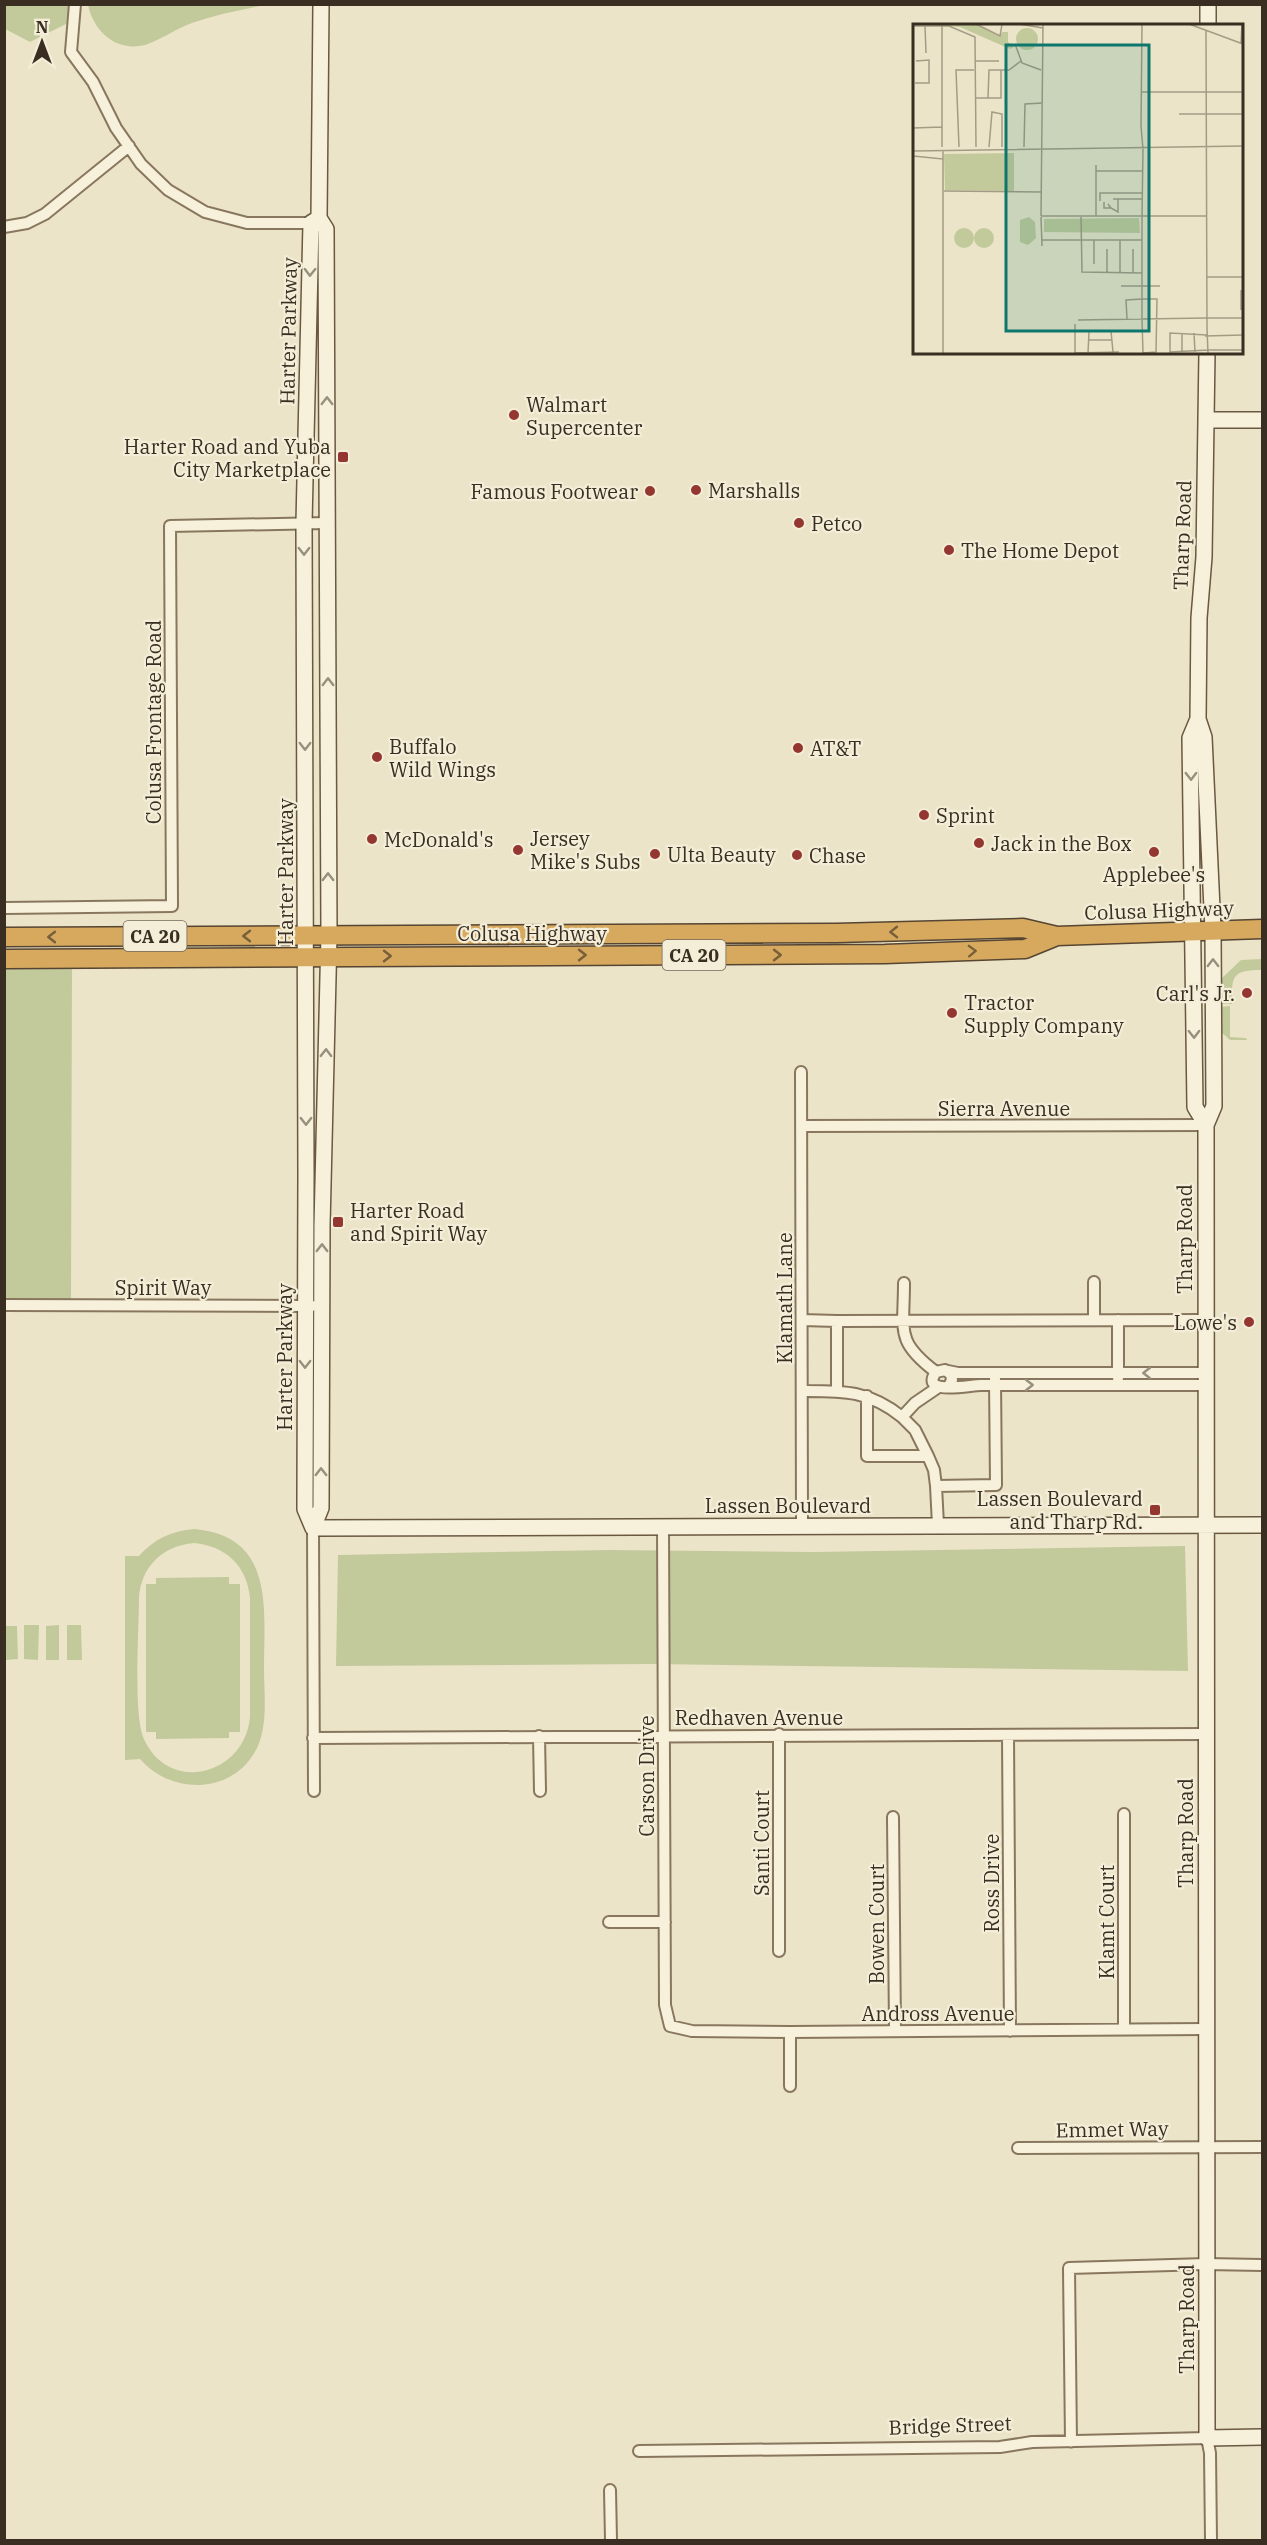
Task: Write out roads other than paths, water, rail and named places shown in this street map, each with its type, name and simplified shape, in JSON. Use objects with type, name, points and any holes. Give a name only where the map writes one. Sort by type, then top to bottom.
[{"type":"highway","name":"Colusa Highway","points":[[306,935],[836,933],[1023,928],[1057,936],[1263,929]]},
{"type":"highway","name":"CA 20","points":[[4,937],[306,935]]},
{"type":"highway","name":"Colusa Highway","points":[[4,959],[896,954],[1026,949],[1057,936]]},
{"type":"street","points":[[75,4],[71,51],[93,82],[116,128],[141,165],[168,190],[205,212],[247,223],[315,220]]},
{"type":"street","name":"Harter Parkway","points":[[313,1528],[305,1509],[304,523],[321,4]]},
{"type":"street","points":[[1208,4],[1208,24]]},
{"type":"street","points":[[4,227],[27,223],[45,214],[129,146]]},
{"type":"street","name":"Harter Parkway","points":[[314,1791],[313,1528],[321,1508],[322,1306],[329,935],[326,229],[315,220]]},
{"type":"street","name":"Tharp Road","points":[[1206,1125],[1195,1107],[1190,738],[1197,719],[1207,420],[1207,354]]},
{"type":"street","points":[[1207,420],[1263,420]]},
{"type":"street","name":"Colusa Frontage Road","points":[[4,908],[172,906],[170,526],[327,523]]},
{"type":"street","name":"Tharp Road","points":[[1197,719],[1204,737],[1213,930],[1214,1106],[1206,1125],[1205,1320],[1206,2264],[1207,2438],[1210,2452],[1211,2541]]},
{"type":"street","name":"Klamath Lane","points":[[801,1072],[802,1525]]},
{"type":"street","name":"Sierra Avenue","points":[[802,1126],[1206,1125]]},
{"type":"street","points":[[1094,1282],[1094,1320]]},
{"type":"street","points":[[904,1284],[904,1338],[908,1346],[936,1372]]},
{"type":"street","name":"Spirit Way","points":[[4,1305],[322,1306]]},
{"type":"street","points":[[802,1320],[1205,1320]]},
{"type":"street","points":[[1118,1320],[1118,1379]]},
{"type":"street","points":[[837,1321],[837,1390]]},
{"type":"street","points":[[937,1388],[933,1380],[936,1372],[942,1369],[1118,1379],[1205,1379]]},
{"type":"street","points":[[948,1371],[952,1380],[950,1386]]},
{"type":"street","points":[[936,1486],[996,1485],[995,1373]]},
{"type":"street","points":[[902,1417],[915,1403],[937,1388],[1118,1379]]},
{"type":"street","points":[[802,1391],[837,1390],[867,1396],[886,1404],[902,1417],[915,1430],[934,1470],[938,1525]]},
{"type":"street","points":[[867,1396],[867,1456],[928,1456]]},
{"type":"street","name":"Lassen Boulevard","points":[[313,1528],[1263,1525]]},
{"type":"street","name":"Carson Drive","points":[[663,1526],[665,2005],[670,2026]]},
{"type":"street","name":"Redhaven Avenue","points":[[313,1738],[779,1734],[1205,1734]]},
{"type":"street","name":"Santi Court","points":[[779,1734],[779,1951]]},
{"type":"street","name":"Ross Drive","points":[[1008,1735],[1010,2031]]},
{"type":"street","points":[[539,1736],[540,1791]]},
{"type":"street","name":"Klamt Court","points":[[1124,1814],[1124,2030]]},
{"type":"street","name":"Bowen Court","points":[[893,1817],[895,2030]]},
{"type":"street","points":[[609,1922],[665,1922]]},
{"type":"street","name":"Andross Avenue","points":[[670,2026],[692,2031],[790,2032],[1207,2029]]},
{"type":"street","points":[[790,2032],[790,2086]]},
{"type":"street","name":"Emmet Way","points":[[1018,2148],[1263,2147]]},
{"type":"street","points":[[1071,2442],[1069,2268],[1206,2264],[1263,2265]]},
{"type":"street","name":"Bridge Street","points":[[639,2451],[1000,2447],[1032,2442],[1263,2437]]},
{"type":"street","points":[[610,2490],[611,2541]]},
{"type":"place","name":"Walmart Supercenter","points":[[514,415]]},
{"type":"place","name":"Harter Road and Yuba City Marketplace","points":[[343,457]]},
{"type":"place","name":"Marshalls","points":[[696,490]]},
{"type":"place","name":"Famous Footwear","points":[[650,491]]},
{"type":"place","name":"Petco","points":[[799,523]]},
{"type":"place","name":"The Home Depot","points":[[949,550]]},
{"type":"place","name":"AT&T","points":[[798,748]]},
{"type":"place","name":"Buffalo Wild Wings","points":[[377,757]]},
{"type":"place","name":"Sprint","points":[[924,815]]},
{"type":"place","name":"McDonald's","points":[[372,839]]},
{"type":"place","name":"Jack in the Box","points":[[979,843]]},
{"type":"place","name":"Jersey Mike's Subs","points":[[518,850]]},
{"type":"place","name":"Applebee's","points":[[1154,852]]},
{"type":"place","name":"Ulta Beauty","points":[[655,854]]},
{"type":"place","name":"Chase","points":[[797,855]]},
{"type":"place","name":"Carl's Jr.","points":[[1247,993]]},
{"type":"place","name":"Tractor Supply Company","points":[[952,1013]]},
{"type":"place","name":"Harter Road and Spirit Way","points":[[338,1222]]},
{"type":"place","name":"Lowe's","points":[[1249,1322]]},
{"type":"place","name":"Lassen Boulevard and Tharp Rd.","points":[[1155,1510]]}]
